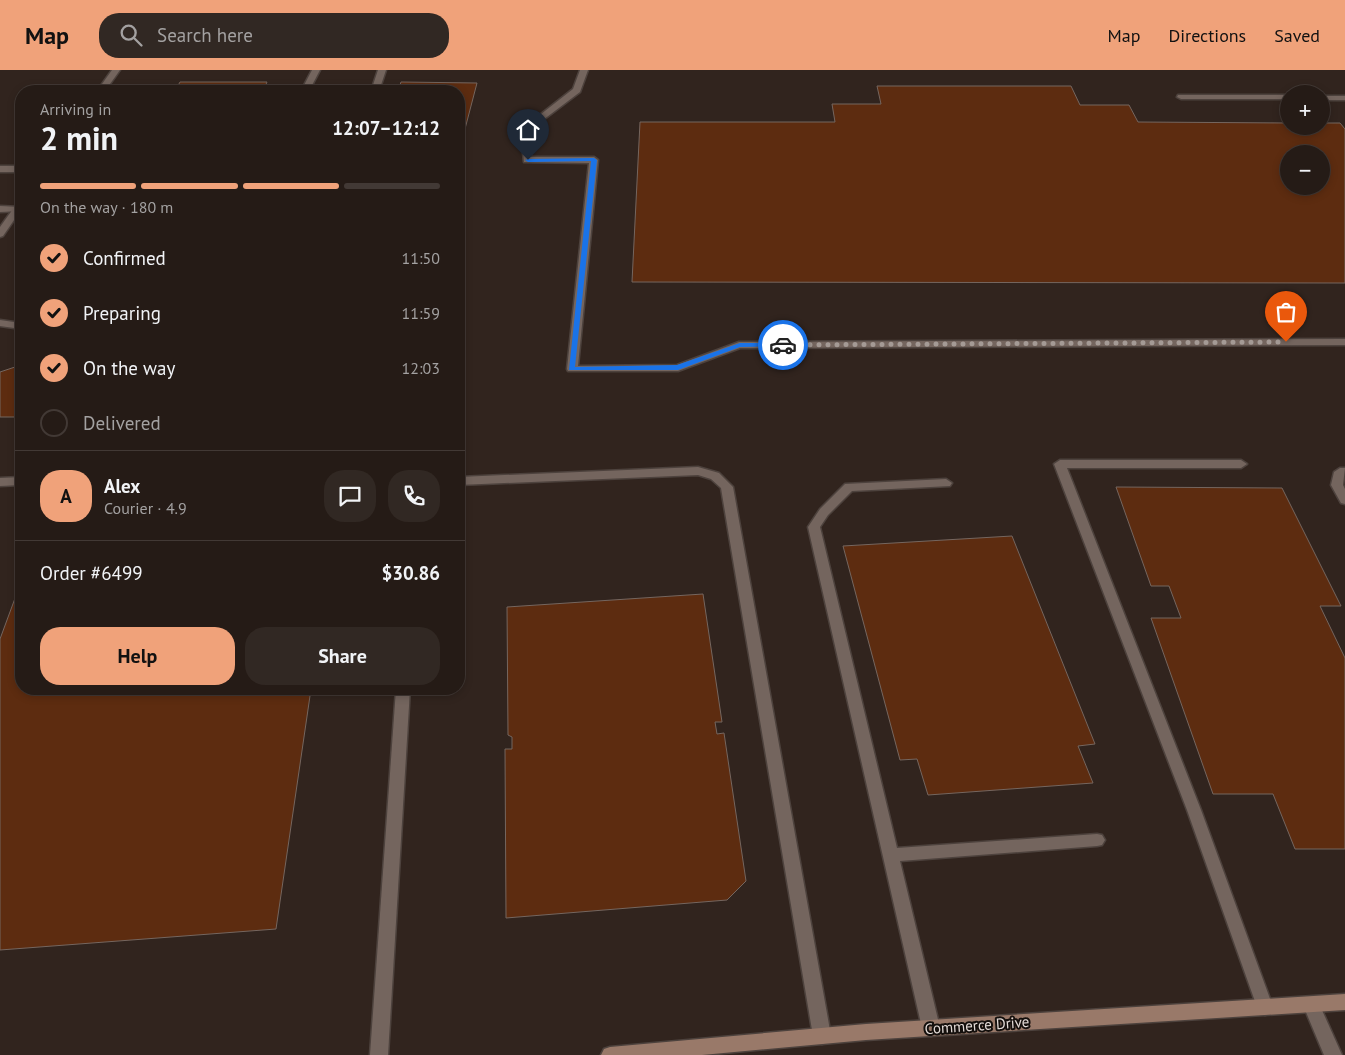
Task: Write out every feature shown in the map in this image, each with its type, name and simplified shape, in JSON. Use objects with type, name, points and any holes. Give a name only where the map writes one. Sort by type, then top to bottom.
[{"type":"street","points":[[105,85],[116,70]]},
{"type":"street","points":[[308,85],[316,70]]},
{"type":"street","points":[[376,85],[382,70]]},
{"type":"street","points":[[584,70],[577,90],[531,125],[526,144],[528,160],[594,160],[572,369],[678,368],[740,345],[1345,342]]},
{"type":"street","points":[[1181,97],[1280,98]]},
{"type":"street","points":[[1330,98],[1345,98]]},
{"type":"street","points":[[0,169],[15,170]]},
{"type":"street","points":[[0,209],[15,212]]},
{"type":"street","points":[[0,234],[15,216]]},
{"type":"street","points":[[0,323],[15,325]]},
{"type":"street","points":[[1241,464],[1060,464],[1194,810],[1265,1007]]},
{"type":"street","points":[[465,481],[698,471],[715,476],[728,487],[822,1036]]},
{"type":"street","points":[[1345,472],[1340,472],[1337,485],[1345,500]]},
{"type":"street","points":[[0,482],[15,481]]},
{"type":"street","points":[[931,1028],[814,527],[824,512],[849,487],[946,483]]},
{"type":"street","points":[[379,1055],[403,695]]},
{"type":"street","points":[[890,855],[1097,840]]},
{"type":"street","name":"Commerce Drive","points":[[610,1055],[738,1049],[822,1036],[931,1028],[1345,1002]]},
{"type":"street","points":[[1311,1005],[1333,1055]]},
{"type":"building","points":[[180,82],[267,82],[266,85],[178,85]]},
{"type":"building","points":[[401,82],[477,83],[465,129],[465,85],[400,85]]},
{"type":"building","points":[[877,86],[1071,86],[1080,105],[1129,105],[1138,122],[1280,123],[1280,135],[1330,135],[1330,123],[1340,123],[1345,129],[1345,283],[632,282],[640,122],[835,122],[832,104],[881,104]]},
{"type":"building","points":[[15,367],[15,417],[0,417],[0,372]]},
{"type":"building","points":[[1116,487],[1282,488],[1341,606],[1320,606],[1345,658],[1345,849],[1295,849],[1273,794],[1213,794],[1151,618],[1181,618],[1169,586],[1151,586]]},
{"type":"building","points":[[1012,536],[1095,744],[1078,746],[1093,783],[928,795],[917,759],[900,760],[843,546]]},
{"type":"building","points":[[703,594],[722,722],[715,722],[717,734],[724,733],[746,881],[727,900],[506,918],[505,749],[512,749],[512,737],[508,735],[507,607]]},
{"type":"building","points":[[15,598],[15,695],[310,695],[276,929],[0,950],[0,639]]},
{"type":"way so far","points":[[783,345],[1286,342]]},
{"type":"route","points":[[528,160],[594,160],[572,369],[678,368],[740,345],[783,345]]}]
